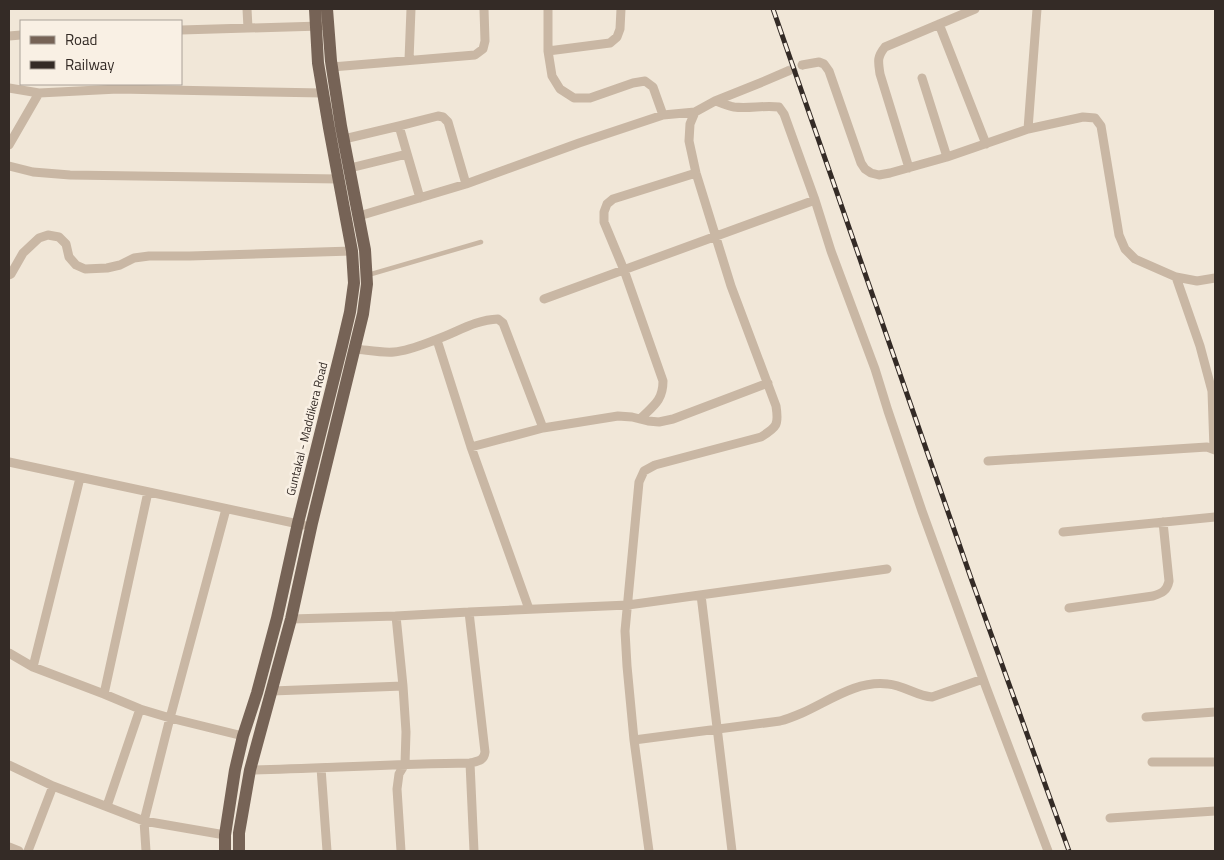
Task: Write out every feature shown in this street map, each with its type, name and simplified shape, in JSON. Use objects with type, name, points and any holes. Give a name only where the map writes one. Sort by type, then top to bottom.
[{"type":"main road","name":"Guntakal - Maddikera Road","points":[[239,851],[239,833],[250,770],[291,619],[311,527],[363,314],[367,284],[365,250],[332,67],[315,9]]},
{"type":"main road","name":"Guntakal - Maddikera Road","points":[[225,851],[225,834],[243,736],[278,618],[298,523],[350,312],[354,283],[352,251],[318,63],[321,26],[327,9]]},
{"type":"street","points":[[247,9],[248,28]]},
{"type":"street","points":[[409,60],[411,9]]},
{"type":"street","points":[[332,67],[475,54],[483,49],[485,41],[484,9]]},
{"type":"street","points":[[548,9],[548,51],[552,76],[560,89],[574,98],[590,98],[633,83],[645,81],[653,87],[663,115]]},
{"type":"street","points":[[548,51],[610,43],[617,37],[620,29],[621,9]]},
{"type":"street","points":[[909,168],[878,62],[880,54],[886,47],[975,9]]},
{"type":"street","points":[[1028,129],[1038,9]]},
{"type":"street","points":[[940,24],[986,144]]},
{"type":"street","points":[[182,30],[321,26]]},
{"type":"street","points":[[802,65],[820,62],[829,70],[861,163],[871,173],[890,173],[909,168],[1028,129],[1083,117],[1095,118],[1101,126],[1120,235],[1125,249],[1135,259],[1176,277],[1197,281],[1215,278]]},
{"type":"street","points":[[359,216],[466,184],[663,115],[695,112],[715,101],[788,70]]},
{"type":"street","points":[[922,78],[947,157]]},
{"type":"street","points":[[9,88],[38,93],[118,89],[323,93]]},
{"type":"street","points":[[9,145],[38,93]]},
{"type":"street","points":[[715,101],[735,107],[768,105],[779,107],[784,114],[816,200],[831,251],[875,369],[916,493],[1048,851]]},
{"type":"street","points":[[649,851],[634,740],[625,631],[639,482],[644,471],[655,465],[761,438],[773,430],[778,420],[776,406],[731,286],[696,173],[689,141],[690,124],[695,112]]},
{"type":"street","points":[[344,139],[438,116],[444,117],[448,122],[466,184]]},
{"type":"street","points":[[400,126],[420,198]]},
{"type":"street","points":[[350,168],[407,154]]},
{"type":"street","points":[[9,166],[33,172],[70,175],[340,178]]},
{"type":"street","points":[[640,419],[657,402],[663,392],[663,382],[624,270],[604,222],[604,212],[607,204],[614,199],[696,173]]},
{"type":"street","points":[[544,299],[816,200]]},
{"type":"street","points":[[9,275],[24,253],[39,238],[48,235],[59,237],[66,244],[69,256],[76,266],[85,268],[107,268],[120,265],[134,258],[149,256],[352,251]]},
{"type":"street","points":[[988,461],[1207,447],[1214,449],[1212,391],[1200,346],[1176,277]]},
{"type":"street","points":[[355,349],[395,352],[437,340],[476,322],[498,319],[503,323],[543,428]]},
{"type":"street","points":[[437,340],[471,447],[529,609]]},
{"type":"street","points":[[471,447],[543,428],[618,416],[659,422],[673,419],[768,383]]},
{"type":"street","points":[[9,462],[311,527]]},
{"type":"street","points":[[33,667],[80,478]]},
{"type":"street","points":[[104,694],[148,492]]},
{"type":"street","points":[[146,851],[144,821],[226,509]]},
{"type":"street","points":[[1062,532],[1215,517]]},
{"type":"street","points":[[1068,608],[1153,596],[1164,591],[1168,587],[1169,582],[1163,522]]},
{"type":"street","points":[[291,619],[628,605],[887,569]]},
{"type":"street","points":[[702,595],[732,851]]},
{"type":"street","points":[[250,770],[481,761],[485,752],[468,612]]},
{"type":"street","points":[[396,616],[404,686],[406,732],[404,764],[399,774],[397,789],[401,851]]},
{"type":"street","points":[[9,653],[33,667],[140,709],[243,736]]},
{"type":"street","points":[[634,740],[718,730],[785,719],[801,714],[859,686],[887,683],[925,697],[932,697],[983,679]]},
{"type":"street","points":[[272,691],[404,686]]},
{"type":"street","points":[[107,806],[140,709]]},
{"type":"street","points":[[1146,717],[1215,712]]},
{"type":"street","points":[[470,762],[474,851]]},
{"type":"street","points":[[1152,762],[1215,762]]},
{"type":"street","points":[[9,765],[53,786],[144,821],[225,834]]},
{"type":"street","points":[[321,768],[327,851]]},
{"type":"street","points":[[28,851],[53,786]]},
{"type":"street","points":[[1110,818],[1215,811]]},
{"type":"street","points":[[9,847],[19,851]]},
{"type":"lane","points":[[367,275],[480,242]]},
{"type":"tunnel","points":[[788,71],[802,65]]},
{"type":"railway","points":[[773,9],[972,581],[1069,851]]}]
